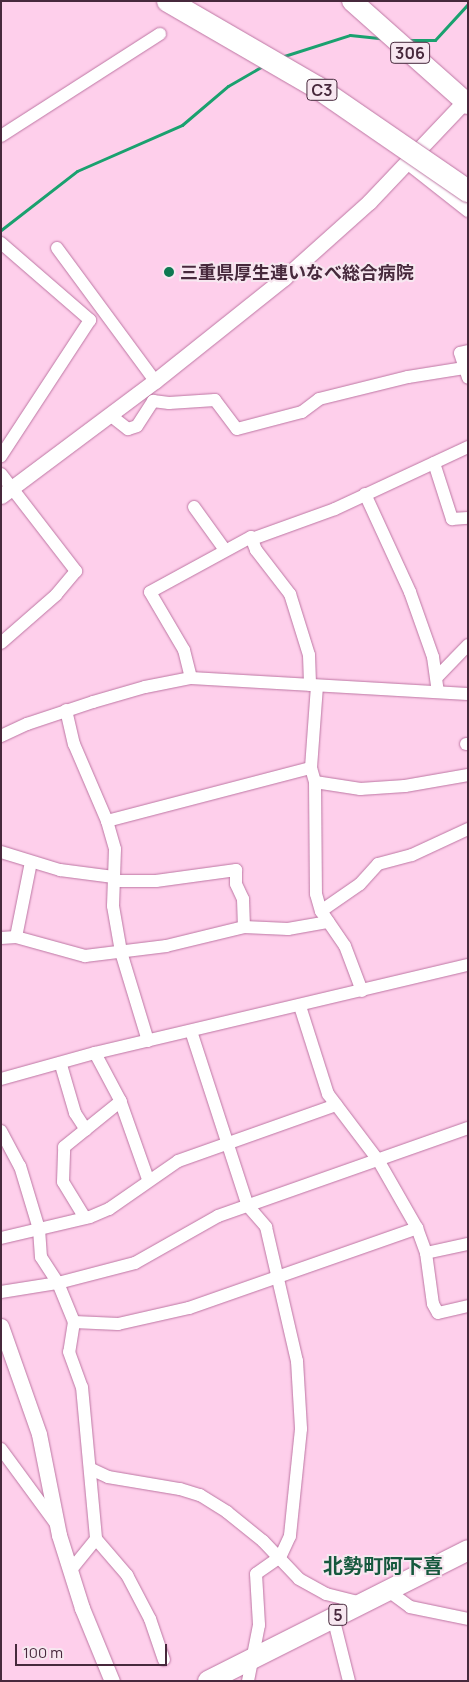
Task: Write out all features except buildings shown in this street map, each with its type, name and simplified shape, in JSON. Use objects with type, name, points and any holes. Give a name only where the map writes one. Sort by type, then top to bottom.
[{"type":"highway","name":"C3","points":[[168,1],[318,88],[468,191]]},
{"type":"main road","name":"306","points":[[352,1],[466,102]]},
{"type":"main road","name":"5","points":[[208,1681],[468,1550]]},
{"type":"street","points":[[1,136],[160,34]]},
{"type":"street","points":[[7,493],[155,381],[284,278],[407,163],[466,102]]},
{"type":"street","points":[[407,163],[468,211]]},
{"type":"street","points":[[1,243],[90,320],[1,456]]},
{"type":"street","points":[[57,248],[155,381]]},
{"type":"street","points":[[110,415],[128,429],[137,426],[153,401],[169,403],[215,400],[237,429],[302,412],[319,399],[408,376],[466,373],[460,353],[468,350]]},
{"type":"street","points":[[191,678],[184,650],[150,592],[251,537],[252,539],[278,532],[364,494],[400,481],[468,447]]},
{"type":"street","points":[[434,463],[452,519],[468,518]]},
{"type":"street","points":[[1,474],[7,493],[76,571],[56,595],[1,643]]},
{"type":"street","points":[[364,494],[402,572],[438,676],[438,692]]},
{"type":"street","points":[[194,507],[225,550]]},
{"type":"street","points":[[252,539],[256,550],[290,594],[308,655],[314,685],[311,768],[315,782],[316,894],[324,916],[344,946],[362,992]]},
{"type":"street","points":[[438,676],[462,648],[468,646]]},
{"type":"street","points":[[1,736],[66,710],[145,686],[191,678],[468,694]]},
{"type":"street","points":[[66,710],[74,744],[107,821],[115,849],[113,906],[120,952],[148,1041]]},
{"type":"street","points":[[107,821],[311,768]]},
{"type":"street","points":[[315,782],[360,788],[405,786],[468,775]]},
{"type":"street","points":[[1,938],[16,937],[85,956],[166,946],[244,927],[288,929],[324,916],[360,884],[378,864],[412,855],[468,829]]},
{"type":"street","points":[[1,852],[31,862],[114,879],[156,881],[236,870],[244,927]]},
{"type":"street","points":[[16,937],[31,862]]},
{"type":"street","points":[[1,1079],[61,1065],[95,1053],[362,992],[468,965]]},
{"type":"street","points":[[300,1006],[328,1094],[378,1160],[417,1228],[426,1253],[433,1304],[438,1313],[468,1306]]},
{"type":"street","points":[[191,1031],[248,1206],[266,1227],[276,1280],[297,1361],[301,1429],[290,1536],[280,1557],[256,1574],[260,1625],[248,1681]]},
{"type":"street","points":[[95,1053],[121,1101],[148,1180]]},
{"type":"street","points":[[61,1065],[75,1113],[86,1130]]},
{"type":"street","points":[[85,1218],[63,1182],[64,1147],[121,1101]]},
{"type":"street","points":[[1,1238],[85,1218],[109,1209],[148,1180],[178,1161],[228,1145],[336,1105]]},
{"type":"street","points":[[1,1292],[58,1283],[135,1263],[218,1216],[468,1128]]},
{"type":"street","points":[[1,1130],[20,1166],[40,1229],[41,1258],[58,1283],[74,1322],[69,1352],[82,1387],[91,1468],[90,1492],[96,1539],[127,1576],[150,1619],[164,1660]]},
{"type":"street","points":[[74,1322],[118,1324],[189,1308],[276,1280],[417,1228]]},
{"type":"street","points":[[426,1253],[468,1244]]},
{"type":"street","points":[[1,1326],[39,1434],[58,1526],[71,1570],[112,1681]]},
{"type":"street","points":[[1,1449],[58,1526]]},
{"type":"street","points":[[91,1468],[108,1477],[180,1489],[200,1495],[227,1512],[280,1557],[299,1579],[326,1594],[362,1603]]},
{"type":"street","points":[[71,1570],[96,1539]]},
{"type":"street","points":[[388,1590],[410,1607],[468,1619]]},
{"type":"street","points":[[333,1617],[349,1681]]},
{"type":"waterway","points":[[410,40],[435,40],[468,4]]},
{"type":"waterway","points":[[281,57],[350,35],[381,38]]},
{"type":"waterway","points":[[1,230],[77,171],[182,125],[228,86],[262,66]]},
{"type":"place","name":"三重県厚生連いなべ総合病院","points":[[169,272]]},
{"type":"district","name":"北勢町阿下喜","points":[[383,1565]]}]
